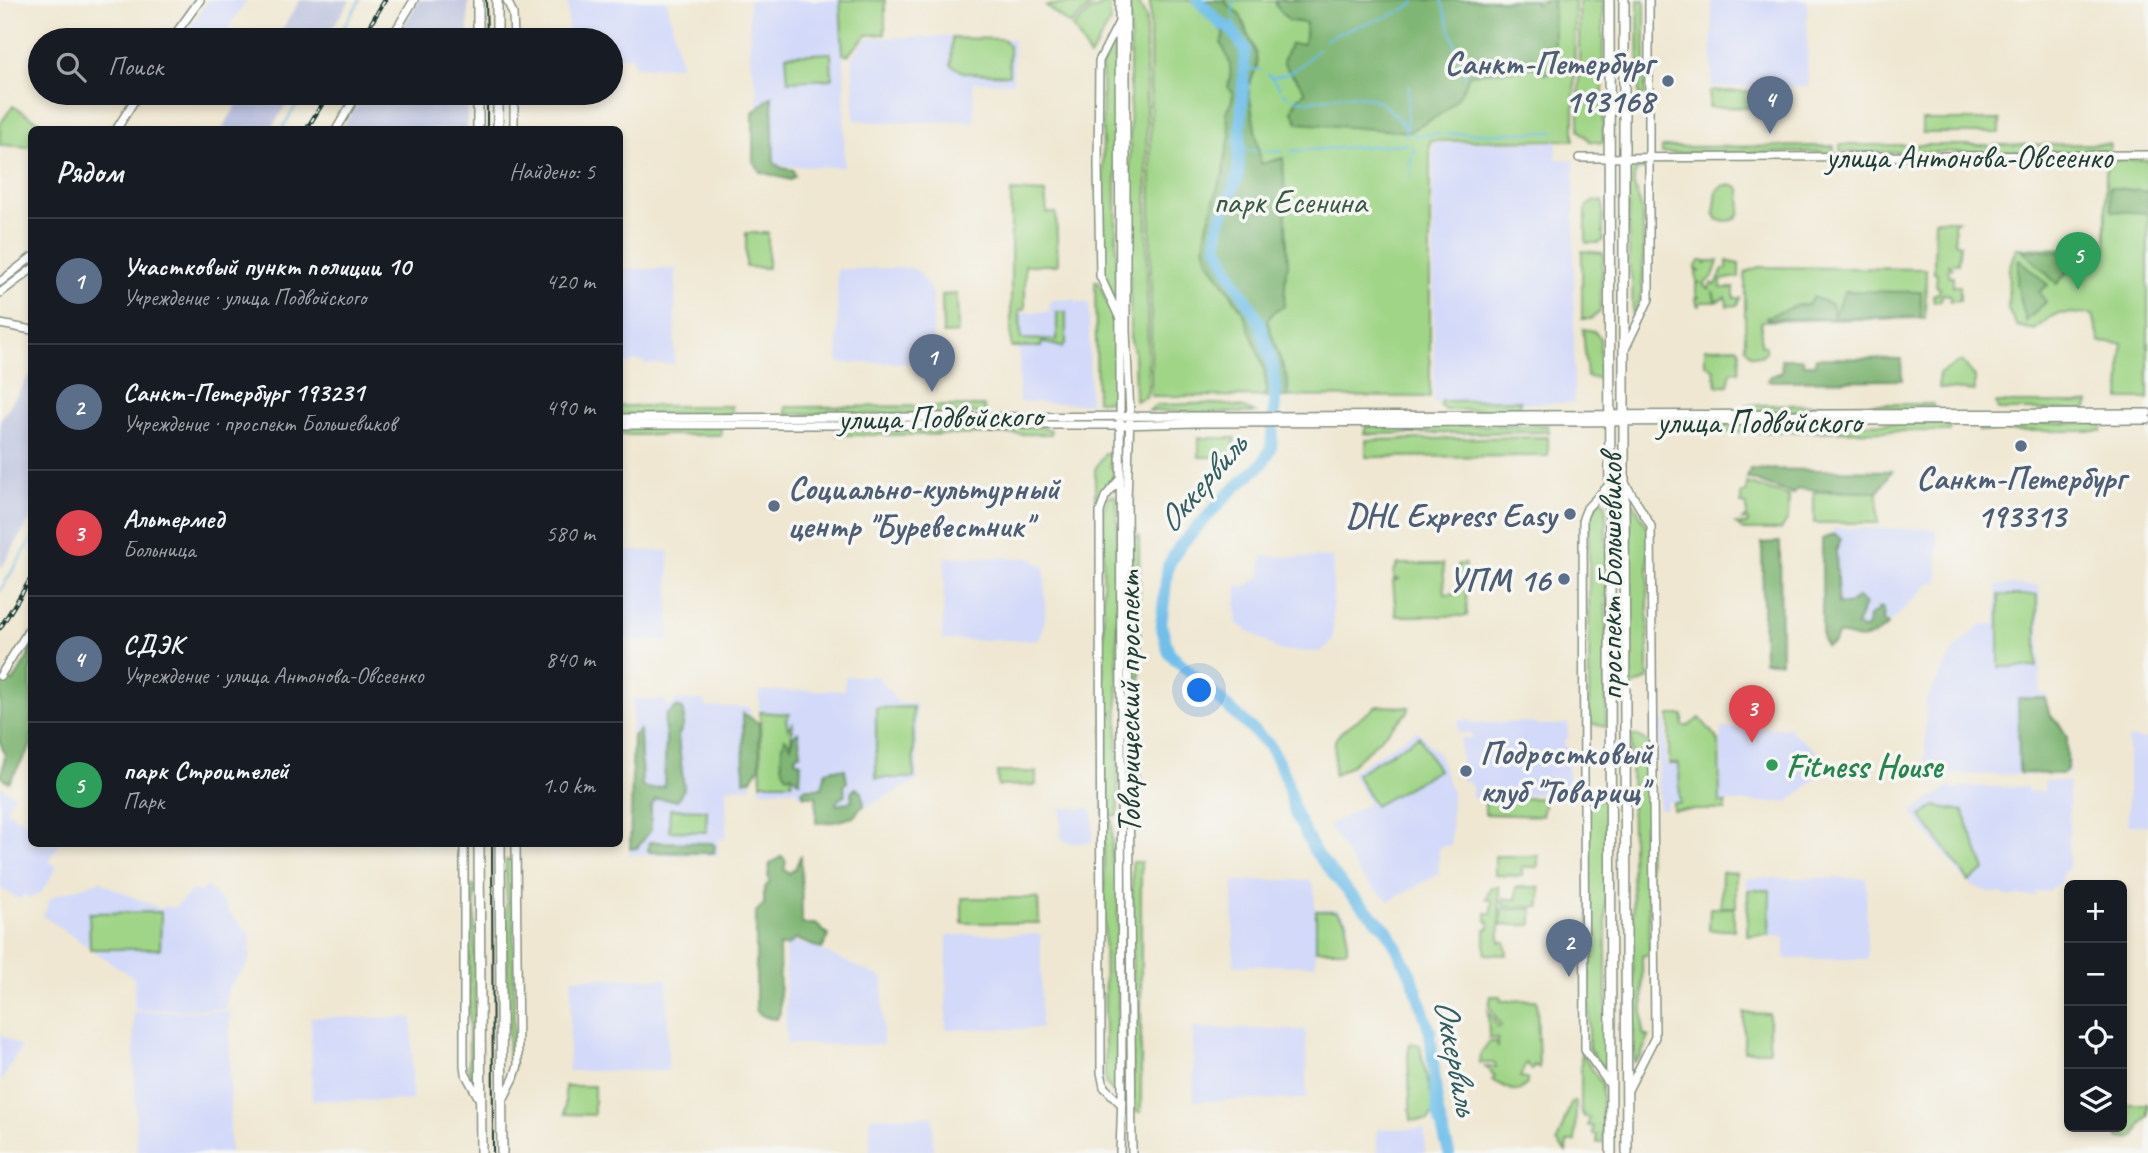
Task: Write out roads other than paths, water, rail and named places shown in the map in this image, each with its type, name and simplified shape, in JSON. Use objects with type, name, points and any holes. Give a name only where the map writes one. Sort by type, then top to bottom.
[{"type":"main road","points":[[478,0],[478,28]]},
{"type":"main road","points":[[497,0],[498,28]]},
{"type":"main road","name":"проспект Большевиков","points":[[1609,0],[1611,1153]]},
{"type":"main road","name":"проспект Большевиков","points":[[1624,0],[1627,1153]]},
{"type":"main road","points":[[478,105],[478,126]]},
{"type":"main road","points":[[498,105],[498,126]]},
{"type":"main road","points":[[479,847],[481,1153]]},
{"type":"main road","points":[[500,847],[502,1153]]},
{"type":"street","points":[[180,28],[200,0]]},
{"type":"street","points":[[397,28],[414,0]]},
{"type":"street","points":[[507,0],[513,13],[514,28]]},
{"type":"street","name":"Товарищеский проспект","points":[[1119,0],[1120,1153]]},
{"type":"street","name":"Товарищеский проспект","points":[[1126,0],[1132,1153]]},
{"type":"street","points":[[1625,350],[1649,299],[1649,0]]},
{"type":"street","points":[[1119,21],[1099,61],[1098,166],[1100,276],[1120,319]]},
{"type":"street","points":[[118,126],[132,105]]},
{"type":"street","points":[[338,126],[351,105]]},
{"type":"street","points":[[514,105],[514,126]]},
{"type":"street","name":"улица Антонова-Овсеенко","points":[[1579,158],[2148,155]]},
{"type":"street","points":[[0,282],[28,260]]},
{"type":"street","points":[[0,293],[28,272]]},
{"type":"street","points":[[0,324],[28,329]]},
{"type":"street","name":"улица Подвойского","points":[[623,425],[1130,425],[1286,419],[1609,419],[2148,413]]},
{"type":"street","name":"улица Подвойского","points":[[623,418],[1130,415],[1261,420]]},
{"type":"street","name":"улица Подвойского","points":[[1625,418],[2148,420]]},
{"type":"street","points":[[1119,480],[1105,497],[1100,512],[1101,1082],[1121,1104]]},
{"type":"street","points":[[1625,483],[1651,526],[1655,1025],[1655,1037],[1626,1093]]},
{"type":"street","points":[[1610,484],[1584,512],[1583,531],[1586,1050],[1611,1085]]},
{"type":"street","points":[[0,676],[28,631]]},
{"type":"street","points":[[464,847],[464,1065],[465,1073],[481,1102]]},
{"type":"street","points":[[502,1103],[517,1065],[516,847]]},
{"type":"waterway","points":[[343,28],[360,0]]},
{"type":"waterway","name":"Оккервиль","points":[[1198,0],[1220,23],[1231,29],[1245,49],[1238,176],[1219,224],[1217,245],[1259,321],[1272,363],[1276,390],[1271,448],[1263,463],[1228,494],[1179,547],[1168,566],[1161,625],[1169,653],[1269,745],[1285,775],[1295,813],[1315,852],[1350,894],[1387,930],[1412,977],[1430,1032],[1438,1113],[1449,1153]]},
{"type":"waterway","points":[[1234,0],[1235,35]]},
{"type":"waterway","points":[[1441,0],[1465,76]]},
{"type":"waterway","points":[[1325,41],[1346,30],[1394,14],[1415,2]]},
{"type":"waterway","points":[[1271,77],[1303,64],[1318,49]]},
{"type":"waterway","points":[[1245,69],[1260,70]]},
{"type":"waterway","points":[[1268,74],[1280,88]]},
{"type":"waterway","points":[[1406,136],[1409,85]]},
{"type":"waterway","points":[[1283,92],[1289,97]]},
{"type":"waterway","points":[[1294,99],[1367,97],[1384,105],[1407,129]]},
{"type":"waterway","points":[[283,126],[297,105]]},
{"type":"waterway","points":[[1445,134],[1554,132]]},
{"type":"waterway","points":[[1413,135],[1440,134]]},
{"type":"waterway","points":[[1291,151],[1406,144]]},
{"type":"waterway","points":[[1410,177],[1411,157],[1415,150],[1411,147]]},
{"type":"waterway","points":[[1239,148],[1257,151]]},
{"type":"waterway","points":[[1264,151],[1283,152]]},
{"type":"waterway","points":[[0,591],[28,546]]},
{"type":"tram line","points":[[486,0],[487,28]]},
{"type":"tram line","points":[[487,105],[487,126]]},
{"type":"tram line","points":[[492,847],[493,1153]]},
{"type":"railway","points":[[368,28],[385,0]]},
{"type":"railway","points":[[308,126],[322,105]]},
{"type":"railway","points":[[0,628],[28,583]]},
{"type":"place","name":"Санкт-Петербург 193168","points":[[1668,81]]},
{"type":"place","name":"СДЭК","points":[[1770,134]]},
{"type":"place","name":"парк Строителей","points":[[2078,290]]},
{"type":"place","name":"Участковый пункт полиции 10","points":[[932,392]]},
{"type":"place","name":"Санкт-Петербург 193313","points":[[2021,446]]},
{"type":"place","name":"Социально-культурный центр \"Буревестник\"","points":[[774,506]]},
{"type":"place","name":"DHL Express Easy","points":[[1570,514]]},
{"type":"place","name":"УПМ 16","points":[[1564,579]]},
{"type":"place","name":"Альтермед","points":[[1752,743]]},
{"type":"place","name":"Fitness House","points":[[1772,765]]},
{"type":"place","name":"Подростковый клуб \"Товарищ\"","points":[[1466,771]]},
{"type":"place","name":"Санкт-Петербург 193231","points":[[1569,977]]},
{"type":"park label","name":"парк Есенина","points":[[1290,201]]}]
